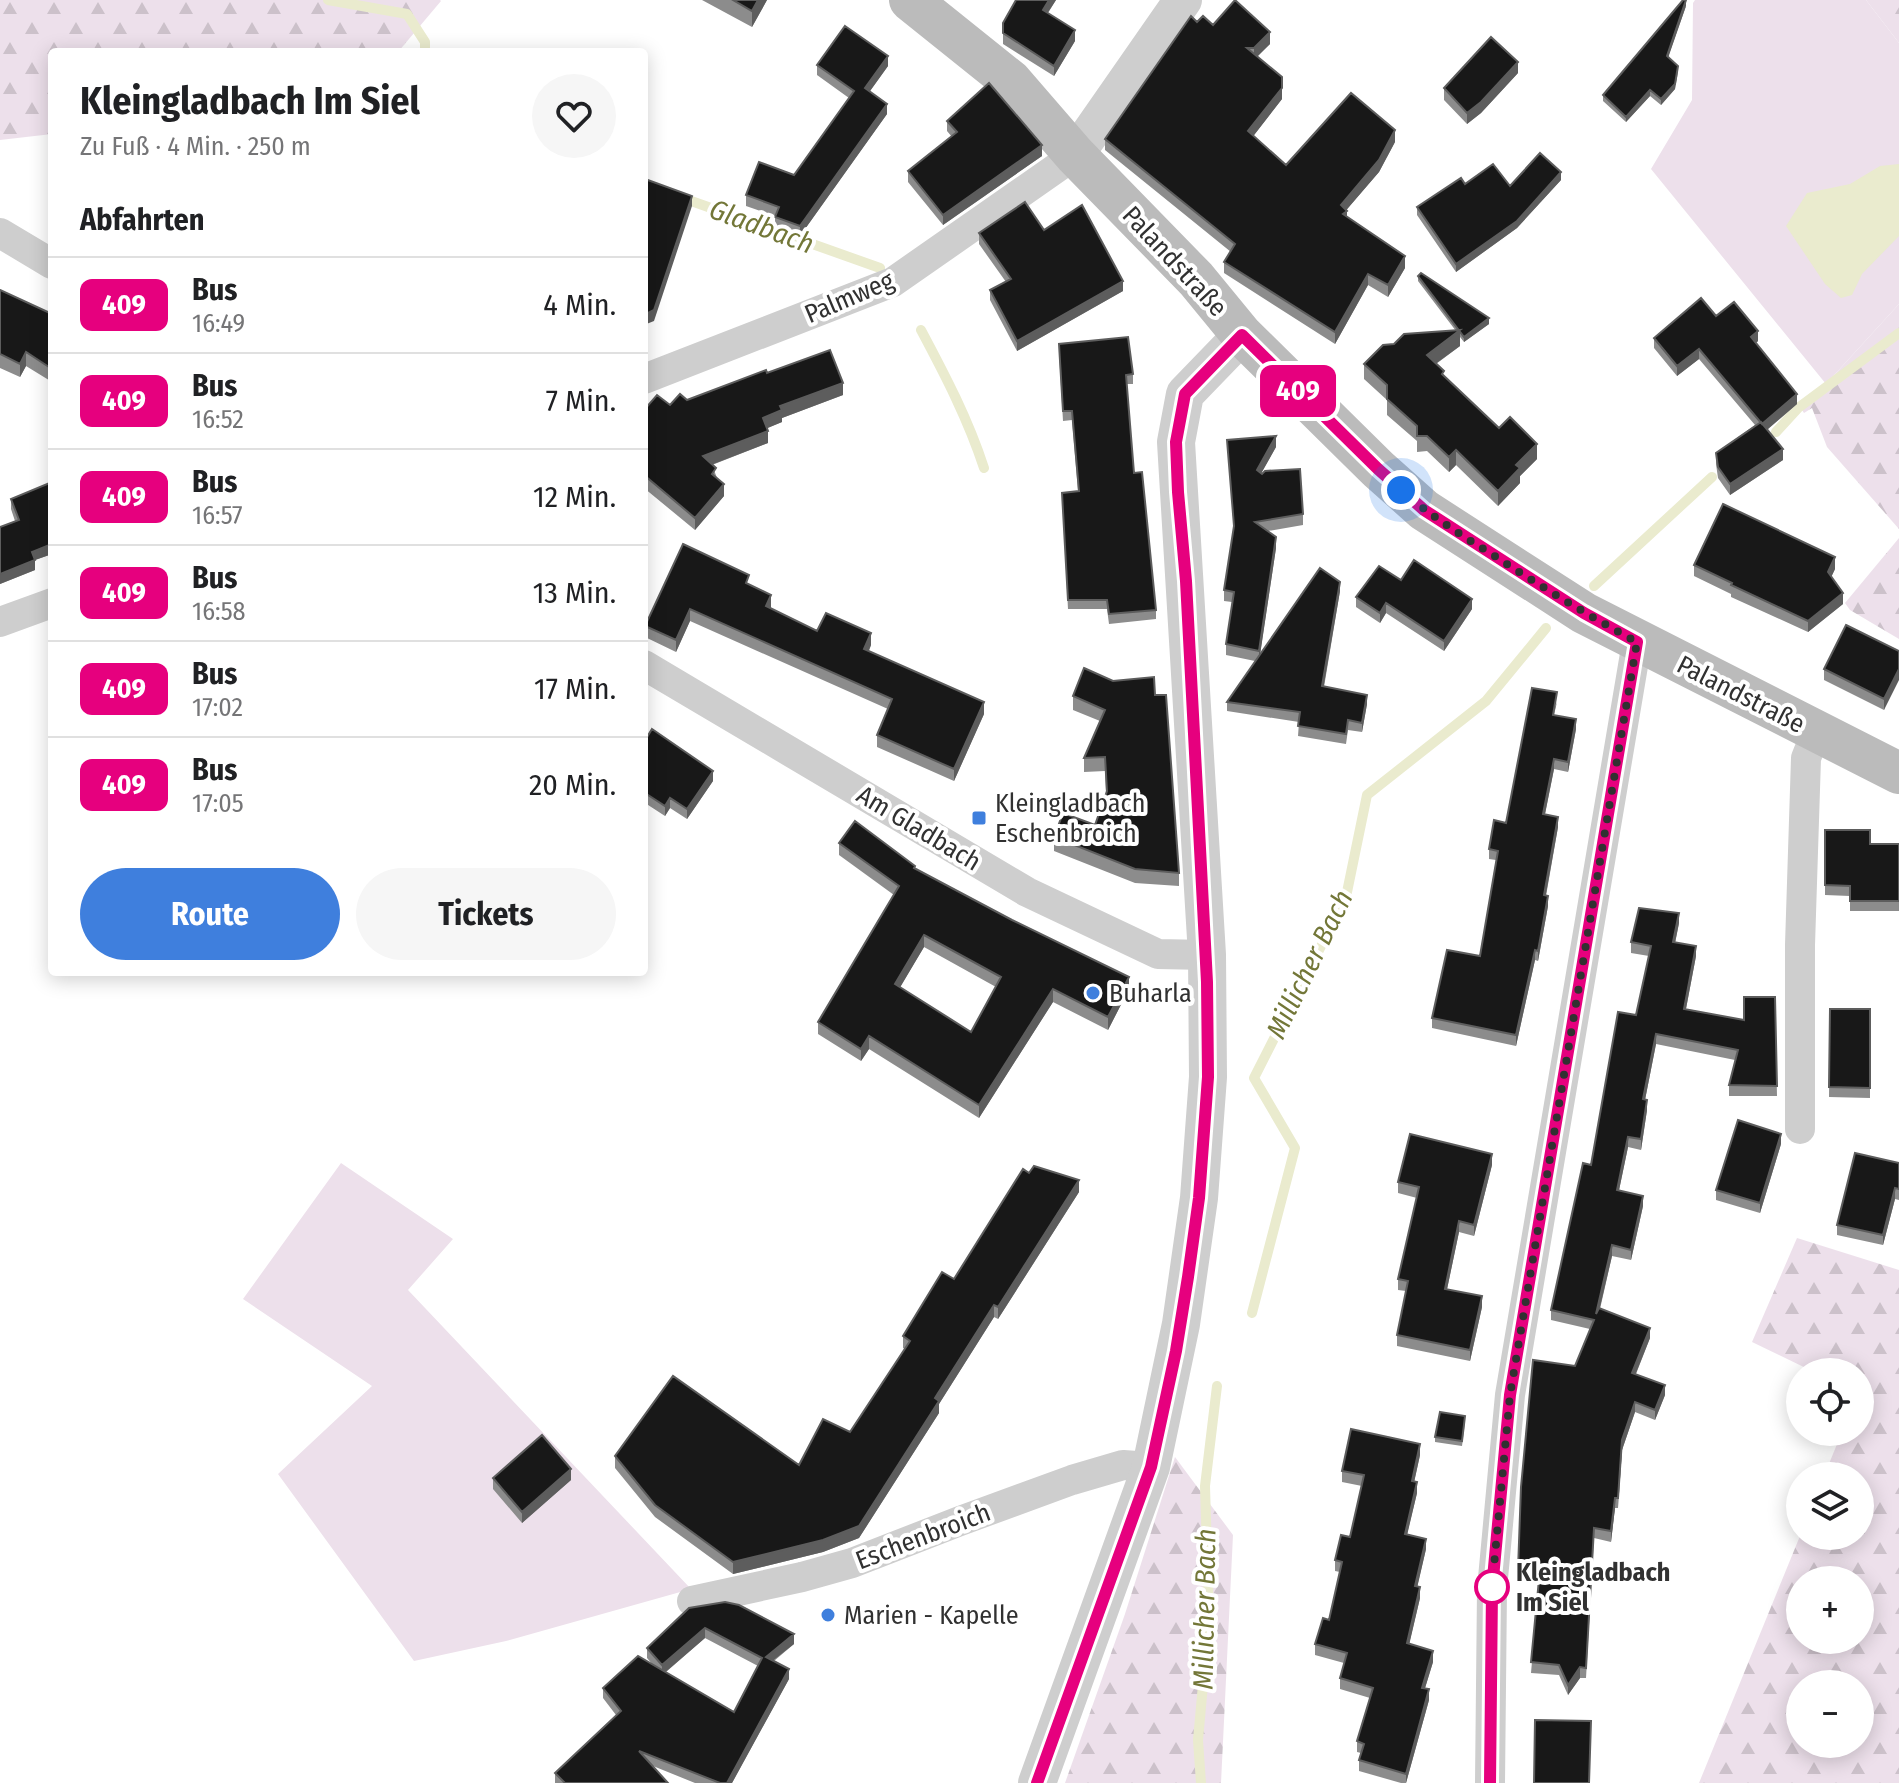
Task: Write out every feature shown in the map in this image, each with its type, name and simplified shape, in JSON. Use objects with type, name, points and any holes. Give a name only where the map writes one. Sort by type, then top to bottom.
[{"type":"main road","name":"Palandstraße","points":[[910,0],[1011,81],[1075,155],[1196,279],[1242,335],[1367,460],[1424,510],[1584,613],[1899,773]]},
{"type":"street","points":[[1075,155],[1183,0]]},
{"type":"street","name":"Palmweg","points":[[648,377],[893,282],[1075,155]]},
{"type":"street","points":[[0,233],[48,262]]},
{"type":"street","points":[[1037,1783],[1151,1467],[1181,1324],[1199,1198],[1208,1077],[1207,955],[1176,442],[1185,394],[1242,335]]},
{"type":"street","points":[[0,622],[48,604]]},
{"type":"street","points":[[1490,1783],[1492,1589],[1510,1395],[1637,642]]},
{"type":"street","name":"Am Gladbach","points":[[648,667],[1027,892],[1158,954],[1207,955]]},
{"type":"street","name":"Palandstraße","points":[[1800,1129],[1800,945],[1806,758],[1816,733]]},
{"type":"street","name":"Eschenbroich","points":[[692,1601],[852,1563],[1072,1480],[1123,1465],[1151,1467]]},
{"type":"green space","points":[[0,0],[441,1],[401,48],[48,48],[48,134],[0,140]]},
{"type":"green space","points":[[1695,0],[1866,0],[1899,43],[1899,304],[1826,384],[1651,169],[1692,100]]},
{"type":"green space","points":[[1866,0],[1899,0],[1899,43]]},
{"type":"green space","points":[[1899,304],[1899,529],[1827,447],[1812,408],[1804,413],[1798,404],[1826,384]]},
{"type":"green space","points":[[1899,538],[1899,639],[1850,610],[1845,603]]},
{"type":"green space","points":[[341,1163],[453,1239],[408,1290],[691,1589],[506,1641],[414,1661],[278,1474],[372,1386],[243,1299]]},
{"type":"green space","points":[[1797,1238],[1899,1270],[1899,1783],[1699,1783],[1786,1570],[1786,1654],[1874,1654],[1874,1566],[1788,1566],[1794,1550],[1874,1550],[1874,1462],[1830,1462],[1836,1446],[1874,1446],[1874,1358],[1786,1358],[1752,1342]]},
{"type":"green space","points":[[1175,1457],[1233,1535],[1221,1783],[1065,1783],[1125,1614]]},
{"type":"shaded area","points":[[1899,164],[1899,236],[1862,274],[1852,295],[1841,298],[1825,284],[1786,226],[1807,193],[1850,184],[1880,166]]},
{"type":"building","points":[[733,0],[758,0],[752,11]]},
{"type":"building","points":[[1016,0],[1049,0],[1043,10],[1075,30],[1054,66],[1003,33],[1003,23]]},
{"type":"building","points":[[1235,0],[1270,32],[1254,48],[1247,48],[1282,77],[1282,88],[1248,131],[1286,165],[1351,93],[1395,130],[1379,160],[1341,205],[1347,211],[1343,214],[1405,256],[1388,285],[1368,274],[1335,332],[1224,262],[1235,244],[1105,139],[1191,16],[1197,22],[1203,16],[1213,25]]},
{"type":"building","points":[[1686,0],[1667,56],[1678,66],[1675,84],[1661,99],[1650,90],[1626,117],[1603,95]]},
{"type":"building","points":[[845,26],[888,56],[865,88],[887,104],[800,226],[775,217],[779,207],[746,195],[759,162],[794,175],[854,91],[817,65]]},
{"type":"building","points":[[1491,37],[1518,62],[1467,113],[1444,88]]},
{"type":"building","points":[[989,83],[1042,145],[943,215],[908,171],[957,132],[947,121]]},
{"type":"building","points":[[1540,153],[1561,172],[1517,221],[1456,264],[1417,207],[1461,178],[1465,184],[1493,164],[1510,186]]},
{"type":"building","points":[[648,180],[692,196],[654,310],[648,313]]},
{"type":"building","points":[[1025,202],[1044,230],[1082,205],[1123,281],[1017,341],[990,290],[1011,279],[979,233]]},
{"type":"building","points":[[1421,273],[1489,318],[1464,337],[1418,276]]},
{"type":"building","points":[[0,290],[48,312],[48,366],[26,352],[20,364],[0,354]]},
{"type":"building","points":[[1701,298],[1716,316],[1734,302],[1758,331],[1751,337],[1797,394],[1762,424],[1699,349],[1677,366],[1654,338]]},
{"type":"building","points":[[1460,330],[1427,355],[1444,371],[1442,374],[1499,428],[1510,417],[1537,444],[1516,465],[1520,468],[1498,491],[1456,450],[1449,457],[1427,436],[1417,436],[1417,426],[1387,399],[1387,385],[1364,364],[1383,345],[1394,344],[1404,334]]},
{"type":"building","points":[[1128,337],[1133,374],[1126,375],[1134,473],[1142,472],[1156,610],[1109,614],[1107,600],[1068,600],[1062,493],[1079,491],[1072,411],[1063,411],[1059,344]]},
{"type":"building","points":[[830,350],[843,383],[780,406],[782,410],[763,418],[768,431],[703,456],[716,468],[712,474],[724,484],[695,518],[648,478],[648,405],[657,395],[670,405],[680,394],[687,400],[766,370],[767,373]]},
{"type":"building","points":[[1761,422],[1783,449],[1730,484],[1718,467],[1716,453]]},
{"type":"building","points":[[1276,436],[1257,470],[1262,474],[1265,471],[1300,469],[1303,514],[1255,522],[1276,537],[1259,651],[1226,644],[1234,592],[1224,590],[1234,526],[1227,440]]},
{"type":"building","points":[[48,484],[48,546],[32,552],[35,560],[0,574],[0,527],[19,520],[11,499]]},
{"type":"building","points":[[1723,504],[1835,557],[1828,572],[1843,593],[1808,621],[1694,565]]},
{"type":"building","points":[[683,544],[749,575],[746,583],[771,595],[766,606],[817,631],[826,613],[871,633],[864,649],[984,702],[954,769],[877,735],[892,699],[690,609],[676,640],[648,627],[648,620]]},
{"type":"building","points":[[1414,560],[1472,599],[1444,641],[1386,603],[1380,613],[1356,597],[1379,566],[1401,580]]},
{"type":"building","points":[[1320,568],[1340,582],[1322,686],[1367,695],[1362,723],[1348,720],[1346,734],[1298,726],[1300,712],[1227,702]]},
{"type":"building","points":[[1846,625],[1899,651],[1899,669],[1884,699],[1824,669]]},
{"type":"building","points":[[1084,668],[1113,681],[1154,677],[1155,695],[1166,695],[1179,873],[1135,869],[1054,837],[1063,813],[1095,825],[1107,791],[1105,757],[1084,758],[1105,710],[1073,696]]},
{"type":"building","points":[[1532,688],[1557,692],[1553,715],[1576,719],[1568,762],[1554,759],[1543,814],[1558,817],[1538,951],[1535,950],[1516,1035],[1432,1018],[1447,950],[1480,956],[1498,851],[1489,849],[1494,820],[1506,823]]},
{"type":"building","points":[[652,729],[713,771],[687,809],[670,798],[665,806],[648,795],[648,736]]},
{"type":"building","points":[[855,821],[914,868],[1129,977],[1108,1017],[1053,989],[979,1105],[869,1036],[861,1049],[818,1022],[899,886],[839,843]],"holes":[[[924,935],[1001,977],[971,1032],[895,984]]]},
{"type":"building","points":[[1825,830],[1870,830],[1870,844],[1899,844],[1899,901],[1850,901],[1850,886],[1825,885]]},
{"type":"building","points":[[1639,908],[1679,913],[1673,942],[1696,946],[1684,1009],[1744,1020],[1744,997],[1775,997],[1777,1086],[1729,1085],[1738,1050],[1656,1034],[1643,1099],[1647,1100],[1641,1139],[1628,1137],[1617,1190],[1643,1196],[1631,1250],[1612,1245],[1596,1314],[1599,1308],[1650,1328],[1632,1373],[1665,1385],[1655,1410],[1635,1402],[1622,1440],[1618,1498],[1615,1498],[1611,1531],[1594,1528],[1586,1668],[1580,1667],[1568,1685],[1559,1665],[1531,1662],[1540,1569],[1518,1570],[1521,1487],[1533,1360],[1575,1366],[1594,1320],[1551,1310],[1583,1163],[1591,1165],[1618,1012],[1636,1015],[1651,946],[1631,942]]},
{"type":"building","points":[[1830,1009],[1870,1009],[1870,1088],[1829,1087]]},
{"type":"building","points":[[1738,1120],[1781,1134],[1760,1203],[1716,1190]]},
{"type":"building","points":[[1410,1134],[1492,1154],[1474,1225],[1459,1221],[1445,1289],[1482,1296],[1470,1350],[1397,1335],[1408,1281],[1398,1279],[1419,1187],[1398,1182]]},
{"type":"building","points":[[1855,1153],[1899,1163],[1899,1189],[1895,1188],[1883,1235],[1837,1225]]},
{"type":"building","points":[[1034,1166],[1079,1180],[998,1307],[994,1305],[935,1398],[939,1401],[859,1526],[823,1540],[733,1562],[655,1505],[615,1456],[673,1376],[799,1465],[823,1419],[850,1432],[910,1341],[903,1336],[942,1272],[954,1279],[1023,1169],[1029,1173]]},
{"type":"building","points":[[1440,1412],[1465,1416],[1462,1441],[1435,1437]]},
{"type":"building","points":[[1351,1429],[1420,1444],[1412,1481],[1417,1482],[1405,1534],[1426,1539],[1415,1586],[1420,1587],[1407,1643],[1433,1651],[1422,1688],[1429,1689],[1406,1774],[1359,1760],[1364,1744],[1357,1741],[1373,1688],[1340,1678],[1347,1653],[1315,1644],[1323,1618],[1329,1620],[1342,1562],[1335,1560],[1341,1535],[1350,1537],[1364,1475],[1342,1471]]},
{"type":"building","points":[[542,1435],[571,1469],[522,1512],[493,1478]]},
{"type":"building","points":[[725,1602],[739,1605],[794,1634],[766,1657],[789,1669],[727,1783],[639,1751],[668,1783],[565,1783],[555,1773],[621,1711],[603,1688],[638,1656],[734,1712],[762,1658],[705,1628],[662,1665],[647,1648],[689,1608]]},
{"type":"building","points":[[1535,1720],[1591,1721],[1589,1783],[1534,1783]]},
{"type":"waterway","name":"Gladbach","points":[[328,0],[407,14],[425,42],[425,48]]},
{"type":"waterway","name":"Gladbach","points":[[680,197],[880,268]]},
{"type":"waterway","name":"Gladbach","points":[[921,330],[963,415],[984,468]]},
{"type":"waterway","name":"Millicher Bach","points":[[1776,432],[1798,408],[1899,333]]},
{"type":"waterway","name":"Millicher Bach","points":[[1594,586],[1712,477]]},
{"type":"waterway","name":"Millicher Bach","points":[[1252,1313],[1295,1148],[1254,1078],[1346,897],[1367,795],[1486,701],[1546,628]]},
{"type":"waterway","name":"Millicher Bach","points":[[1201,1783],[1198,1740],[1209,1618],[1205,1486],[1217,1386]]},
{"type":"bus line","name":"409","points":[[1037,1783],[1151,1467],[1168,1393],[1188,1277],[1199,1198],[1208,1077],[1207,955],[1176,442],[1185,394],[1242,335],[1306,400],[1424,510],[1584,613],[1637,642],[1510,1395],[1492,1589],[1490,1783]]},
{"type":"place","name":"Kleingladbach Eschenbroich","points":[[979,818]]},
{"type":"place","name":"Buharla","points":[[1093,993]]},
{"type":"place","name":"Kleingladbach Im Siel","points":[[1492,1587]]},
{"type":"place","name":"Marien - Kapelle","points":[[828,1615]]},
{"type":"route","points":[[1401,490],[1450,527],[1584,613],[1637,642],[1510,1395],[1492,1587]]}]
